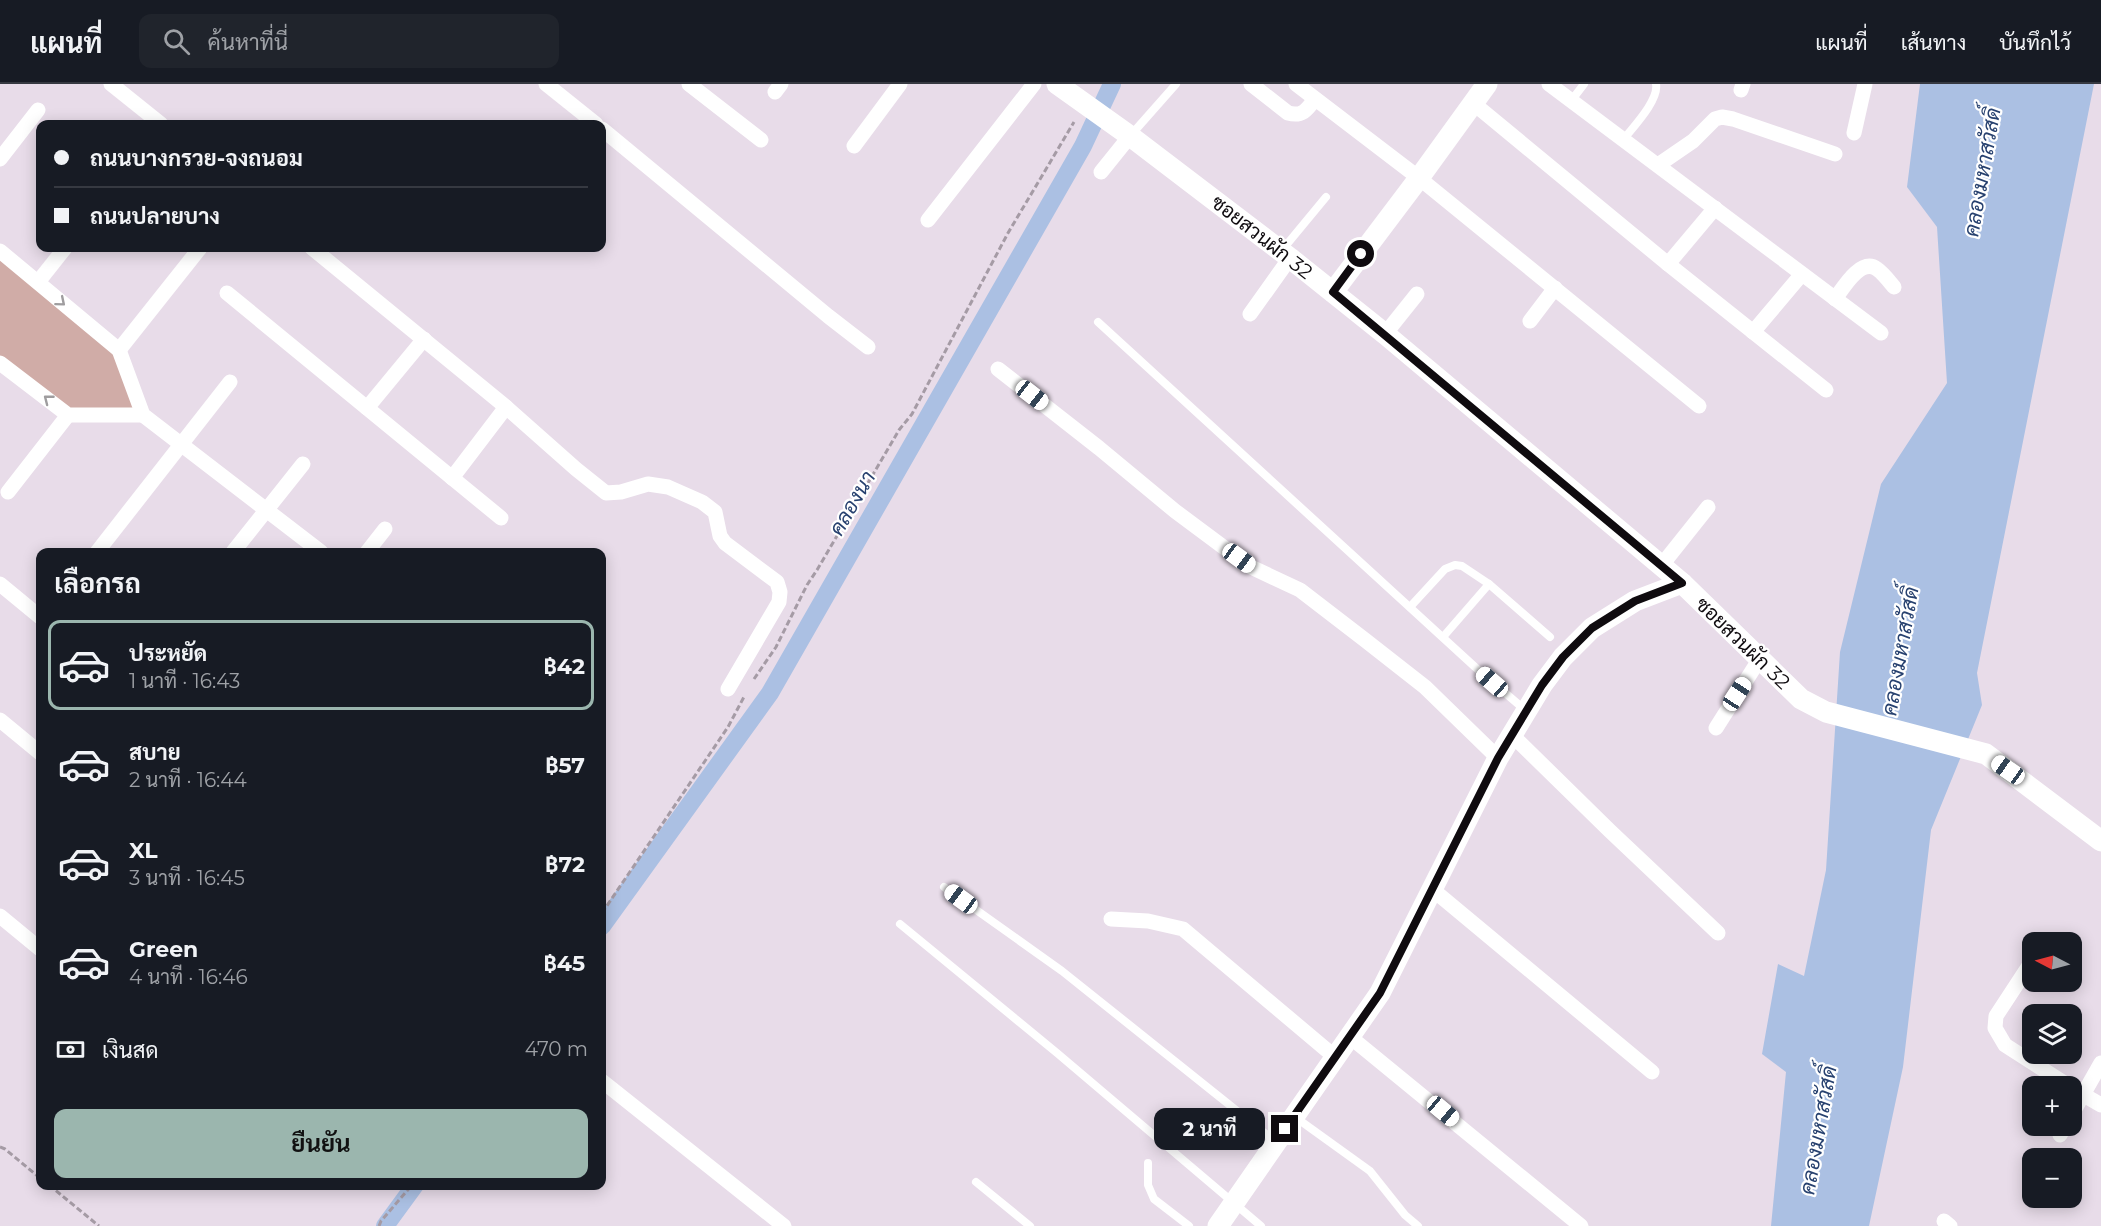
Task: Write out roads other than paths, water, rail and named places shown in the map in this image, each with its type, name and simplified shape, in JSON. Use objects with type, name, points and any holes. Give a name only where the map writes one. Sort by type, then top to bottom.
[{"type":"street","points":[[111,84],[156,120]]},
{"type":"street","points":[[688,84],[761,140]]},
{"type":"street","points":[[854,146],[900,84]]},
{"type":"street","points":[[928,220],[1034,84]]},
{"type":"street","name":"ซอยสวนผัก 32","points":[[1057,84],[1096,110],[1385,334],[1682,583],[1801,699],[1826,712],[1986,754],[2101,841]]},
{"type":"street","points":[[1251,84],[1288,113],[1295,115],[1305,111],[1316,99]]},
{"type":"street","points":[[1296,84],[1419,178],[1700,406]]},
{"type":"street","points":[[1333,292],[1487,84]]},
{"type":"street","points":[[1549,84],[1881,333]]},
{"type":"street","points":[[1854,133],[1865,84]]},
{"type":"street","points":[[556,87],[592,120]]},
{"type":"street","points":[[1473,103],[1668,264],[1826,390]]},
{"type":"street","points":[[0,159],[38,110]]},
{"type":"street","points":[[1658,165],[1693,141],[1715,119],[1722,117],[1835,154]]},
{"type":"street","points":[[606,132],[868,347]]},
{"type":"street","points":[[1101,172],[1130,136]]},
{"type":"street","points":[[1668,264],[1715,208]]},
{"type":"street","points":[[0,251],[119,350],[143,415],[316,548]]},
{"type":"street","points":[[38,282],[62,252]]},
{"type":"street","points":[[119,350],[197,252]]},
{"type":"street","points":[[317,252],[606,492],[621,492],[648,484],[668,487],[702,502],[715,513],[720,536],[725,543],[777,582],[780,592],[778,602],[728,689]]},
{"type":"street","points":[[1250,314],[1286,255]]},
{"type":"street","points":[[1835,299],[1856,273],[1869,266],[1877,268],[1894,286]]},
{"type":"street","points":[[1753,332],[1802,274]]},
{"type":"street","points":[[1530,321],[1555,288]]},
{"type":"street","points":[[227,293],[501,518]]},
{"type":"street","points":[[1385,334],[1417,294]]},
{"type":"street","points":[[367,408],[424,339]]},
{"type":"street","points":[[0,363],[68,415],[143,415]]},
{"type":"street","points":[[998,369],[1121,465],[1174,511],[1251,567],[1300,590],[1365,639],[1425,687],[1498,758]]},
{"type":"street","points":[[100,548],[231,382]]},
{"type":"street","points":[[452,478],[506,407]]},
{"type":"street","points":[[8,492],[68,415]]},
{"type":"street","points":[[236,548],[303,464]]},
{"type":"street","points":[[1661,566],[1708,507]]},
{"type":"street","points":[[370,548],[385,529]]},
{"type":"street","points":[[1218,1226],[1380,993],[1498,758],[1526,711],[1563,657],[1592,628],[1635,601],[1682,583]]},
{"type":"street","points":[[0,584],[36,614]]},
{"type":"street","points":[[1716,728],[1759,660]]},
{"type":"street","points":[[0,720],[36,750]]},
{"type":"street","points":[[1512,735],[1718,933]]},
{"type":"street","points":[[1432,889],[1652,1072]]},
{"type":"street","points":[[0,916],[36,946]]},
{"type":"street","points":[[1111,919],[1148,921],[1183,929],[1335,1057]]},
{"type":"street","points":[[2022,976],[1996,1016],[1995,1028],[2005,1046],[2053,1076]]},
{"type":"street","points":[[1349,1036],[1581,1226]]},
{"type":"street","points":[[2082,1081],[2101,1063]]},
{"type":"street","points":[[606,1084],[784,1226]]},
{"type":"street","points":[[2082,1094],[2101,1105]]},
{"type":"lane","points":[[1130,136],[1176,84]]},
{"type":"lane","points":[[1571,101],[1584,84]]},
{"type":"lane","points":[[1623,140],[1652,101],[1657,92],[1656,84]]},
{"type":"lane","points":[[1286,255],[1326,197]]},
{"type":"lane","points":[[1098,322],[1526,711]]},
{"type":"lane","points":[[1410,607],[1445,569],[1462,566],[1489,584],[1550,637]]},
{"type":"lane","points":[[1443,637],[1489,584]]},
{"type":"lane","points":[[944,887],[1062,971],[1276,1142]]},
{"type":"lane","points":[[900,924],[1261,1226]]},
{"type":"lane","points":[[1294,1117],[1370,1171],[1405,1215],[1418,1226]]},
{"type":"lane","points":[[1148,1163],[1149,1185],[1154,1199],[1189,1226]]},
{"type":"lane","points":[[976,1182],[1030,1226]]},
{"type":"water","name":"คลองมหาสวัสดิ์","points":[[1920,84],[2094,84],[1977,673],[1982,705],[1931,830],[1903,1067],[1869,1226],[1771,1226],[1786,1072],[1762,1054],[1778,964],[1804,976],[1826,870],[1840,652],[1881,484],[1947,383],[1937,227],[1907,187]]},
{"type":"waterway","name":"คลองนา","points":[[606,920],[770,693],[1083,146],[1112,84]]},
{"type":"waterway","name":"คลองนา","points":[[385,1226],[411,1190]]}]
